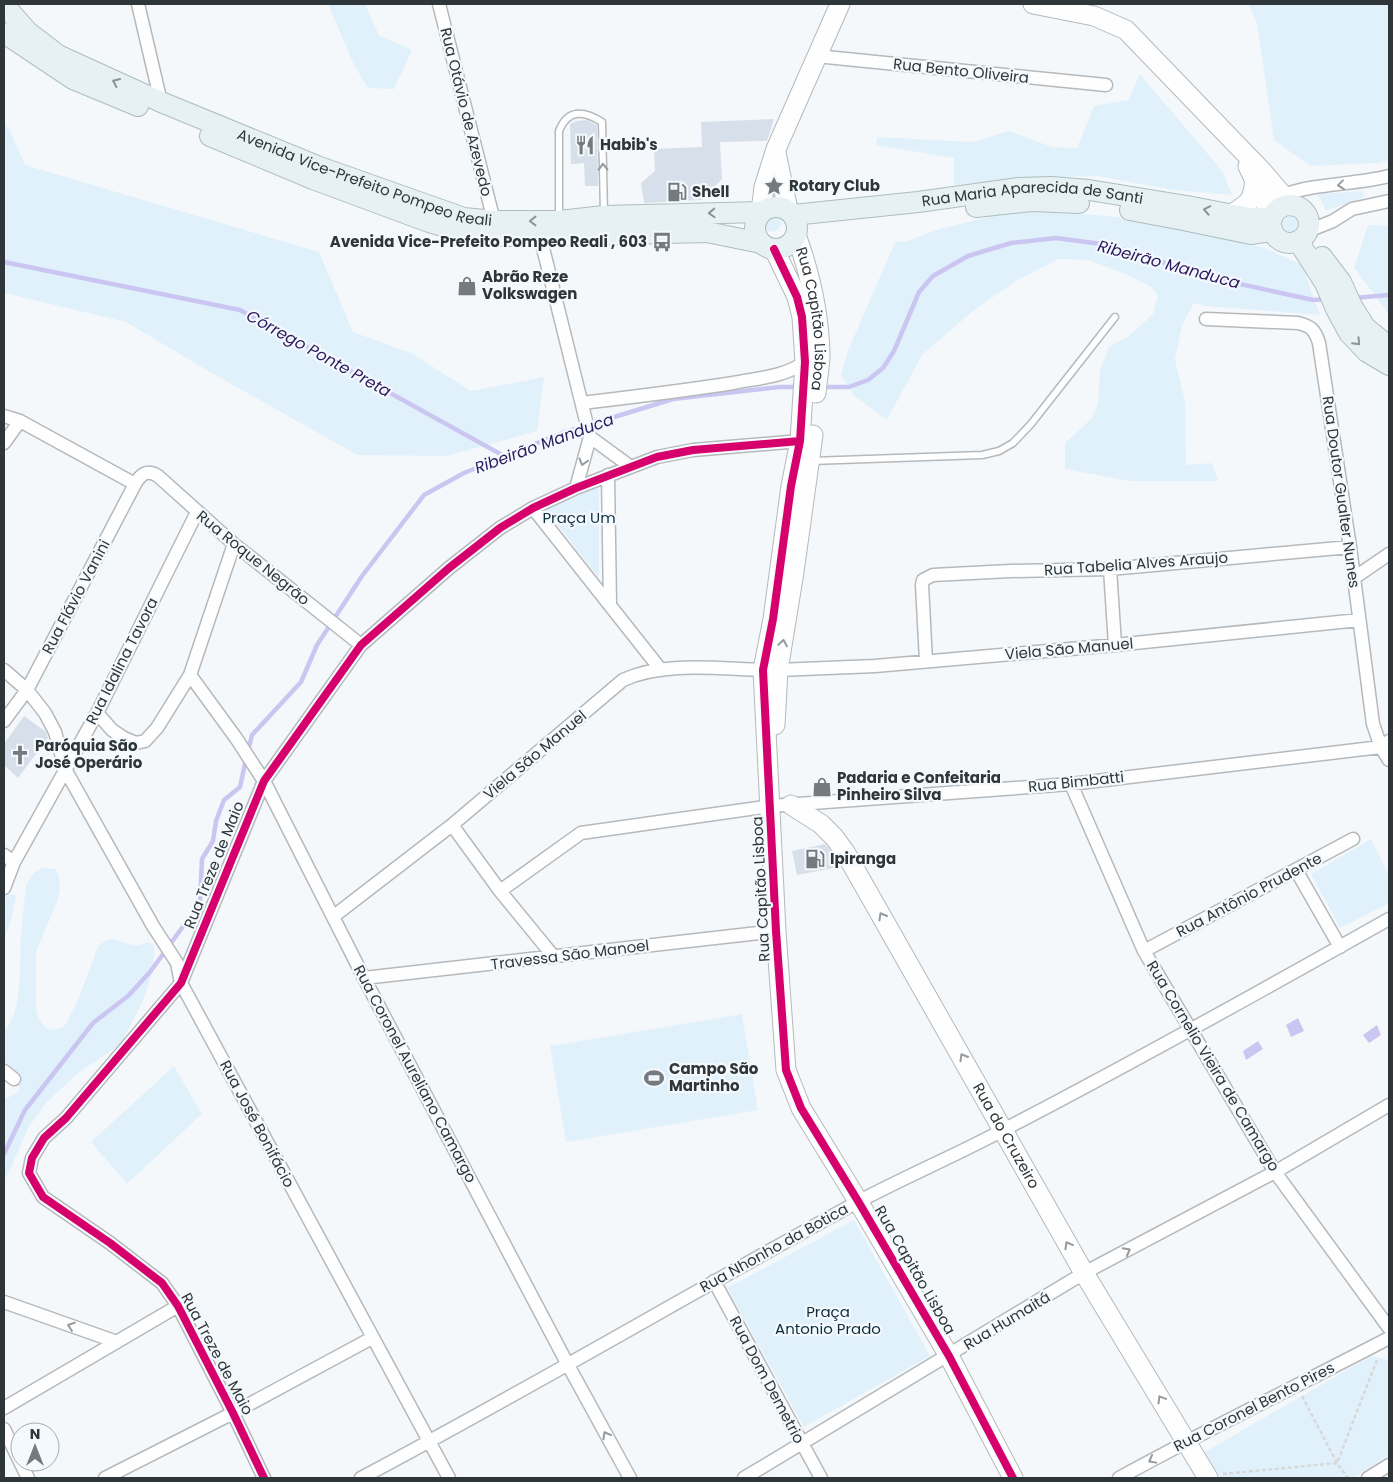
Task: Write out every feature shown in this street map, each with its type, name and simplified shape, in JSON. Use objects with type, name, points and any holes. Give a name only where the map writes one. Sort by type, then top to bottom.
[{"type":"main road","name":"Avenida Vice-Prefeito Pompeo Reali","points":[[4,5],[28,32],[58,55],[161,102],[317,166],[464,218],[494,221],[558,221],[604,216],[761,212]]},
{"type":"main road","name":"Avenida Vice-Prefeito Pompeo Reali","points":[[4,33],[73,79],[313,179],[429,222],[459,231],[490,236],[707,232],[768,246]]},
{"type":"main road","name":"Rua Maria Aparecida de Santi","points":[[794,222],[1019,188],[1051,187],[1089,190],[1232,214],[1272,224]]},
{"type":"main road","name":"Rua Maria Aparecida de Santi","points":[[794,222],[1040,201],[1063,201],[1098,205],[1251,234],[1272,224],[1287,201]]},
{"type":"main road","points":[[1287,201],[1300,208],[1306,214],[1309,222],[1304,235],[1333,282],[1344,308],[1349,333],[1367,352],[1389,365]]},
{"type":"main road","points":[[774,207],[794,222],[787,246],[768,246],[755,231],[755,224],[761,212],[774,207]]},
{"type":"main road","name":"Rua Maria Aparecida de Santi","points":[[1272,224],[1276,237],[1283,242],[1291,243],[1304,235]]},
{"type":"main road","points":[[1344,308],[1364,327],[1389,345]]},
{"type":"street","points":[[138,4],[161,102]]},
{"type":"street","name":"Rua Otávio de Azevedo","points":[[439,4],[494,221]]},
{"type":"street","points":[[761,212],[764,188],[776,149],[840,4]]},
{"type":"street","points":[[1033,4],[1094,16],[1126,30],[1287,201],[1296,190],[1371,181],[1389,176]]},
{"type":"street","name":"Rua Bento Oliveira","points":[[816,56],[1106,85]]},
{"type":"street","name":"Rua Capitão Lisboa","points":[[776,149],[810,278],[817,321],[820,356],[809,372]]},
{"type":"street","points":[[1239,149],[1255,180],[1272,224]]},
{"type":"street","points":[[1232,214],[1248,203],[1253,197],[1255,180]]},
{"type":"street","points":[[1304,235],[1333,221],[1352,209],[1389,201]]},
{"type":"street","points":[[540,236],[589,435],[576,488]]},
{"type":"street","name":"Rua Capitão Lisboa","points":[[768,246],[797,296],[802,317],[809,372],[810,461],[794,572],[771,670]]},
{"type":"street","name":"Rua Doutor Gualter Nunes","points":[[1206,319],[1298,323],[1310,326],[1316,333],[1350,547],[1373,724],[1385,744],[1389,760]]},
{"type":"street","points":[[583,410],[778,375],[797,368],[809,372]]},
{"type":"street","name":"Rua Capitão Lisboa","points":[[809,408],[800,441],[792,486],[772,619],[771,670],[774,736],[768,760],[776,931],[786,1070],[801,1108],[949,1356],[1014,1478]]},
{"type":"street","points":[[4,416],[20,421],[135,484]]},
{"type":"street","points":[[4,443],[20,421]]},
{"type":"street","points":[[589,435],[631,466]]},
{"type":"street","name":"Rua Treze de Maio","points":[[264,1478],[178,1306],[162,1283],[110,1243],[43,1197],[29,1173],[32,1158],[44,1138],[66,1118],[181,983],[264,781],[361,645],[448,568],[500,528],[533,508],[576,488],[657,457],[693,450],[800,441]]},
{"type":"street","name":"Rua Flávio Vanini","points":[[4,721],[27,690],[135,484],[145,472]]},
{"type":"street","name":"Rua Roque Negrão","points":[[145,472],[152,472],[158,476],[234,544],[361,645]]},
{"type":"street","points":[[608,475],[610,604]]},
{"type":"street","points":[[533,508],[661,670]]},
{"type":"street","name":"Rua Idalina Tavora","points":[[4,888],[9,858],[66,771],[197,512]]},
{"type":"street","points":[[96,713],[112,730],[136,743],[145,741],[157,728],[190,675],[234,544]]},
{"type":"street","name":"Rua Tabelia Alves Araujo","points":[[926,662],[922,585],[924,580],[933,575],[1110,569],[1350,547]]},
{"type":"street","points":[[1354,578],[1389,554]]},
{"type":"street","points":[[1110,569],[1115,645]]},
{"type":"street","name":"Viela São Manuel","points":[[334,916],[452,825],[623,680],[637,674],[678,669],[771,670],[875,666],[1115,645],[1359,620]]},
{"type":"street","name":"Rua José Bonifácio","points":[[4,670],[27,690],[45,713],[55,732],[66,771],[153,926],[177,963],[181,983],[449,1478]]},
{"type":"street","name":"Rua Coronel Aureliano Camargo","points":[[190,675],[236,738],[264,781],[364,978],[568,1365],[630,1478]]},
{"type":"street","name":"Rua Bimbatti","points":[[500,891],[581,833],[771,806],[1071,784],[1385,744]]},
{"type":"street","name":"Rua Cornelio Vieira de Camargo","points":[[1071,784],[1144,951],[1275,1172],[1388,1335]]},
{"type":"street","name":"Rua do Cruzeiro","points":[[791,805],[820,824],[834,837],[845,852],[1084,1274],[1207,1477]]},
{"type":"street","points":[[452,825],[500,891],[554,957]]},
{"type":"street","name":"Rua Antônio Prudente","points":[[1144,951],[1353,839]]},
{"type":"street","points":[[1296,870],[1340,947]]},
{"type":"street","name":"Rua Nhonho da Botica","points":[[361,1478],[430,1442],[858,1201],[1004,1130],[1192,1030],[1389,920]]},
{"type":"street","name":"Travessa São Manoel","points":[[364,978],[776,931]]},
{"type":"street","points":[[4,1071],[14,1079]]},
{"type":"street","name":"Rua Humaitá","points":[[744,1478],[1084,1274],[1275,1172],[1389,1106]]},
{"type":"street","name":"Rua Dom Demetrio","points":[[714,1281],[821,1478]]},
{"type":"street","points":[[4,1302],[117,1342]]},
{"type":"street","points":[[4,1408],[178,1306]]},
{"type":"street","name":"Rua Coronel Bento Pires","points":[[1119,1478],[1186,1441],[1296,1386],[1388,1335]]},
{"type":"street","points":[[105,1478],[233,1413],[372,1338]]},
{"type":"street","points":[[4,1429],[28,1478]]},
{"type":"street","points":[[1368,1478],[1389,1465]]},
{"type":"lane","points":[[558,221],[559,130],[563,120],[571,115],[580,114],[590,115],[602,122],[604,216]]},
{"type":"lane","points":[[810,461],[982,455],[999,451],[1013,442],[1031,424],[1116,317]]},
{"type":"path","points":[[1337,1464],[1388,1335]]},
{"type":"path","points":[[1296,1386],[1337,1464],[1348,1478]]},
{"type":"path","points":[[1207,1477],[1337,1464]]},
{"type":"green space","points":[[328,4],[365,4],[379,35],[412,50],[394,89],[368,88],[354,65]]},
{"type":"green space","points":[[1248,4],[1389,4],[1389,160],[1378,163],[1310,166],[1274,140],[1257,24]]},
{"type":"green space","points":[[1140,74],[1223,172],[1232,195],[1173,190],[1097,176],[1036,178],[954,185],[954,158],[876,145],[877,137],[972,142],[1009,131],[1052,147],[1077,148],[1094,106],[1128,100]]},
{"type":"green space","points":[[4,123],[10,131],[25,165],[319,252],[353,332],[411,353],[471,391],[544,377],[537,431],[447,456],[357,455],[126,322],[4,293]]},
{"type":"green space","points":[[1362,191],[1364,195],[1362,198],[1326,211],[1318,194]]},
{"type":"green space","points":[[1043,210],[1117,217],[1162,227],[1219,236],[1265,248],[1302,265],[1320,315],[1205,306],[1194,303],[1182,325],[1175,360],[1185,402],[1186,465],[1212,463],[1218,481],[1130,481],[1065,469],[1065,443],[1092,418],[1098,404],[1100,370],[1109,347],[1130,335],[1153,314],[1158,295],[1150,286],[1128,275],[1088,260],[1058,259],[1016,281],[973,311],[922,355],[887,420],[854,396],[841,375],[847,353],[895,242],[908,241],[936,230],[1008,212]]},
{"type":"green space","points":[[772,214],[778,217],[781,223],[778,229],[772,232],[766,229],[763,223],[766,217]]},
{"type":"green space","points":[[1291,216],[1297,219],[1300,225],[1297,231],[1291,234],[1285,231],[1282,225],[1285,219]]},
{"type":"green space","points":[[1368,225],[1389,226],[1389,314],[1354,268]]},
{"type":"green space","name":"Praça Um","points":[[599,486],[599,578],[545,509]]},
{"type":"green space","points":[[1371,839],[1389,875],[1389,903],[1340,928],[1311,874]]},
{"type":"green space","points":[[43,868],[56,869],[59,876],[60,889],[57,902],[36,952],[36,1007],[38,1017],[44,1026],[50,1030],[63,1027],[67,1022],[79,997],[98,947],[103,942],[115,939],[127,944],[140,945],[148,942],[154,945],[154,958],[151,977],[142,1003],[120,1045],[78,1073],[46,1103],[28,1128],[4,1180],[4,1100],[16,1093],[20,1088],[11,1072],[4,1067],[4,1031],[15,1011],[18,999],[21,930],[26,886],[33,875]]},
{"type":"green space","points":[[8,894],[16,895],[11,921],[4,939],[4,899]]},
{"type":"green space","name":"Campo São Martinho","points":[[742,1014],[758,1110],[566,1142],[550,1046]]},
{"type":"green space","points":[[174,1066],[202,1114],[127,1184],[91,1142]]},
{"type":"green space","name":"Praça Antonio Prado","points":[[854,1220],[930,1356],[804,1427],[727,1288]]},
{"type":"green space","points":[[1371,1356],[1389,1360],[1389,1455],[1353,1478],[1220,1478],[1205,1452]]},
{"type":"shaded area","points":[[1298,1018],[1304,1031],[1291,1037],[1286,1025]]},
{"type":"shaded area","points":[[1377,1025],[1381,1035],[1369,1043],[1363,1035]]},
{"type":"shaded area","points":[[1258,1041],[1263,1049],[1246,1060],[1243,1051]]},
{"type":"building","points":[[774,119],[767,141],[720,142],[722,179],[702,200],[644,203],[641,183],[655,171],[654,149],[702,147],[701,122]]},
{"type":"building","name":"Habib's","points":[[587,120],[597,125],[598,186],[585,186],[584,163],[571,164],[570,124],[576,121]]},
{"type":"building","name":"Paróquia São José Operário","points":[[24,716],[46,732],[48,738],[18,778],[4,765],[4,744]]},
{"type":"building","name":"Ipiranga","points":[[825,844],[836,858],[839,867],[797,875],[792,851]]},
{"type":"waterway","name":"Ribeirão Manduca","points":[[821,387],[849,387],[868,380],[883,368],[894,351],[919,292],[933,276],[968,256],[1011,243],[1056,238],[1109,245],[1208,277],[1313,300],[1327,299]]},
{"type":"waterway","name":"Córrego Ponte Preta","points":[[4,262],[240,310],[504,456]]},
{"type":"waterway","name":"Ribeirão Manduca","points":[[1354,298],[1389,295]]},
{"type":"waterway","name":"Ribeirão Manduca","points":[[248,751],[252,735],[301,682],[317,645],[362,576],[424,495],[464,473],[562,433],[673,399],[779,387],[798,387]]},
{"type":"waterway","name":"Ribeirão Manduca","points":[[4,1154],[25,1110],[93,1023],[128,996],[150,972],[200,903],[202,859],[213,841],[216,821],[224,800],[240,787],[246,759]]},
{"type":"cycle path","points":[[774,249],[797,297],[802,317],[805,362],[800,441],[791,486],[773,619],[763,670],[776,931],[786,1070],[801,1108],[949,1356],[1013,1478]]},
{"type":"cycle path","points":[[264,1478],[178,1306],[162,1283],[110,1243],[43,1197],[29,1173],[32,1158],[44,1138],[66,1118],[181,983],[264,781],[361,645],[449,568],[500,528],[533,508],[576,488],[657,457],[693,450],[800,441]]},
{"type":"place","name":"Habib's","points":[[585,145]]},
{"type":"place","name":"Rotary Club","points":[[774,186]]},
{"type":"place","name":"Shell","points":[[677,192]]},
{"type":"place","name":"Avenida Vice-Prefeito Pompeo Reali , 603","points":[[662,242]]},
{"type":"place","name":"Abrão Reze Volkswagen","points":[[467,286]]},
{"type":"place","name":"Paróquia São José Operário","points":[[20,755]]},
{"type":"place","name":"Padaria e Confeitaria Pinheiro Silva","points":[[822,787]]},
{"type":"place","name":"Ipiranga","points":[[815,859]]},
{"type":"place","name":"Campo São Martinho","points":[[654,1078]]}]
